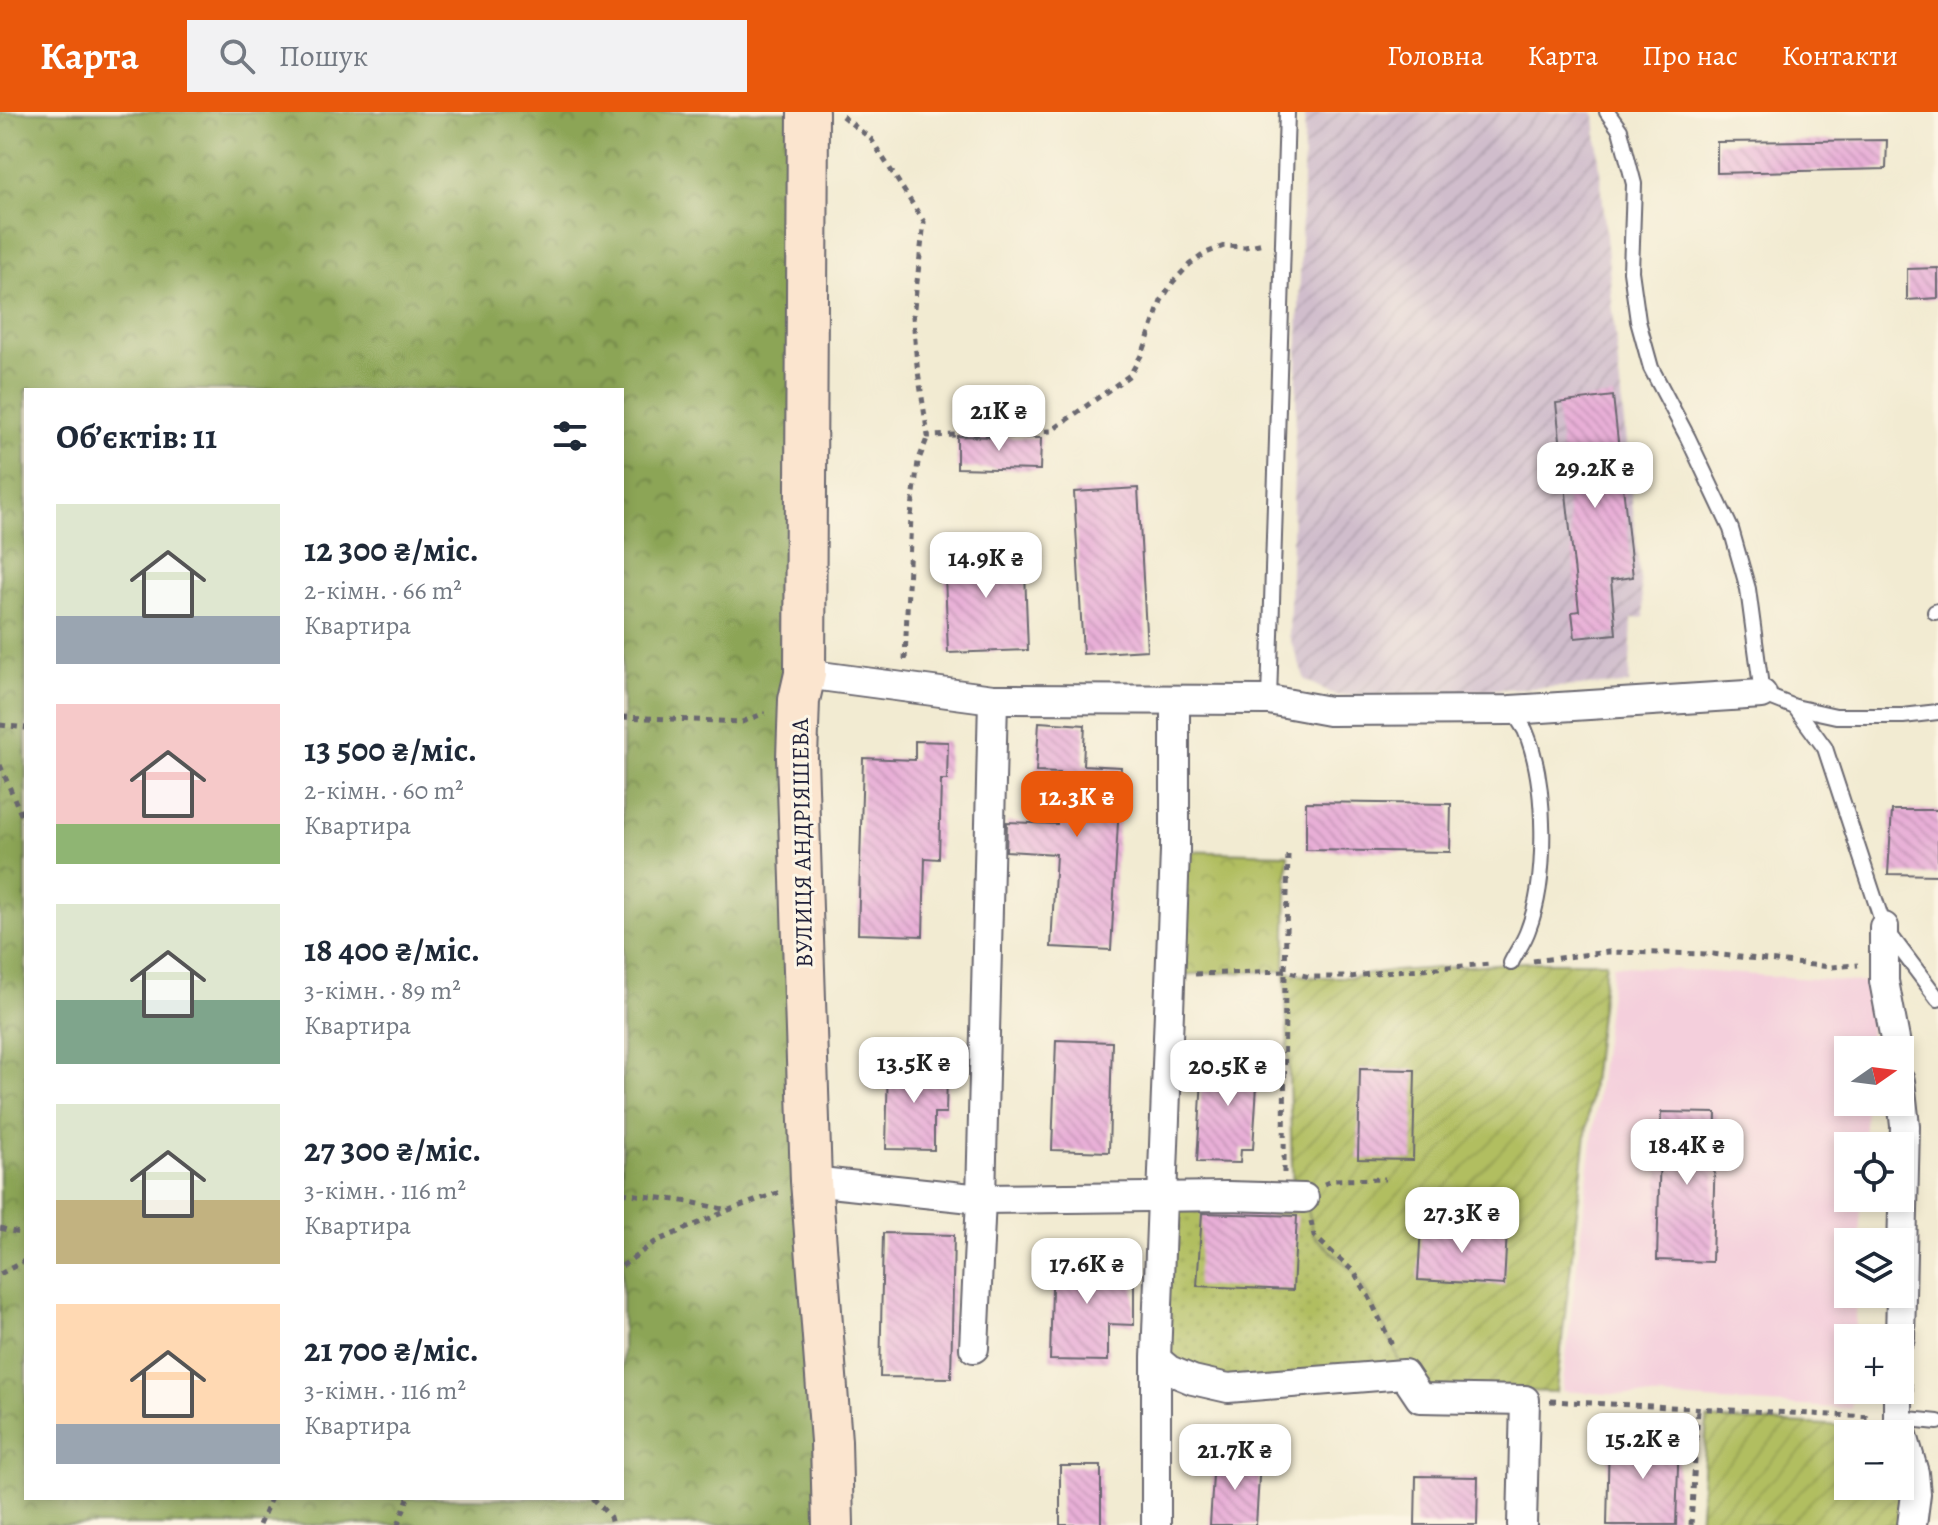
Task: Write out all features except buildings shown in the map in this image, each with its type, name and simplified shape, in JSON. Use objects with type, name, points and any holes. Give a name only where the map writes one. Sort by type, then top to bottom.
[{"type":"street","name":"ВУЛИЦЯ АНДРІЯШЕВА","points":[[808,112],[802,687],[797,758],[811,1181],[831,1441],[833,1525]]},
{"type":"street","points":[[802,687],[904,687],[993,699],[1269,700],[1329,711],[1510,710],[1762,694]]},
{"type":"street","points":[[974,1348],[981,1199],[993,699]]},
{"type":"street","points":[[1156,1525],[1156,1359],[1175,851],[1175,700]]},
{"type":"street","points":[[1884,927],[1884,981],[1894,1036]]},
{"type":"street","points":[[1900,1324],[1904,1116]]},
{"type":"street","points":[[811,1181],[981,1199],[1294,1198]]},
{"type":"street","points":[[1156,1359],[1169,1370],[1193,1380],[1228,1388],[1404,1374],[1420,1398],[1525,1400],[1522,1525]]},
{"type":"street","points":[[1898,1404],[1914,1473],[1916,1494],[1912,1525]]},
{"type":"lane","points":[[1269,700],[1287,112]]},
{"type":"lane","points":[[1607,112],[1620,130],[1634,184],[1631,271],[1638,321],[1651,368],[1731,529],[1748,589],[1762,694],[1795,707],[1836,716],[1903,716],[1938,712]]},
{"type":"lane","points":[[1795,707],[1825,748],[1884,927],[1938,999]]},
{"type":"lane","points":[[1510,710],[1523,726],[1537,771],[1542,874],[1528,932],[1511,963]]},
{"type":"lane","points":[[1898,1404],[1938,1422]]},
{"type":"path","points":[[837,112],[871,139],[924,222],[913,316],[928,436],[918,462],[911,516],[904,687]]},
{"type":"path","points":[[928,436],[1051,431],[1130,375],[1143,352],[1161,301],[1190,264],[1224,246],[1262,244],[1283,227]]},
{"type":"path","points":[[624,717],[742,722],[802,687]]},
{"type":"path","points":[[0,725],[24,728]]},
{"type":"path","points":[[0,765],[24,821]]},
{"type":"path","points":[[1288,854],[1285,971],[1294,1198],[1314,1236],[1354,1272],[1388,1334],[1404,1374]]},
{"type":"path","points":[[1294,1198],[1335,1180],[1385,1179]]},
{"type":"path","points":[[624,1265],[655,1242],[729,1210],[811,1181]]},
{"type":"path","points":[[624,1193],[729,1210]]},
{"type":"path","points":[[0,1228],[24,1234]]},
{"type":"path","points":[[0,1274],[24,1261]]},
{"type":"path","points":[[1525,1400],[1698,1410],[1898,1404]]},
{"type":"path","points":[[1691,1525],[1698,1410]]},
{"type":"path","points":[[259,1525],[270,1500]]},
{"type":"path","points":[[398,1525],[407,1500]]},
{"type":"path","points":[[595,1500],[610,1517],[612,1525]]},
{"type":"shaded area","points":[[1305,112],[1593,112],[1644,617],[1632,619],[1629,684],[1336,696],[1305,680],[1289,636]]},
{"type":"shaded area","points":[[1613,965],[1872,983],[1870,1036],[1834,1036],[1834,1116],[1865,1116],[1865,1132],[1834,1132],[1834,1212],[1860,1212],[1860,1228],[1834,1228],[1834,1308],[1856,1308],[1856,1324],[1834,1324],[1834,1404],[1851,1404],[1851,1409],[1562,1391]]},
{"type":"green space","points":[[0,112],[808,112],[805,674],[832,1525],[0,1525]]},
{"type":"green space","points":[[1175,851],[1288,854],[1285,971],[1170,975]]},
{"type":"green space","points":[[1524,962],[1606,962],[1556,1392],[1420,1389],[1404,1374],[1388,1334],[1354,1272],[1314,1236],[1304,1199],[1293,1192],[1285,971],[1310,977],[1351,977]]},
{"type":"green space","points":[[1162,1197],[1304,1198],[1314,1236],[1354,1272],[1388,1334],[1404,1374],[1228,1388],[1169,1370]]},
{"type":"green space","points":[[1707,1419],[1834,1425],[1834,1500],[1906,1500],[1899,1525],[1699,1525]]}]
